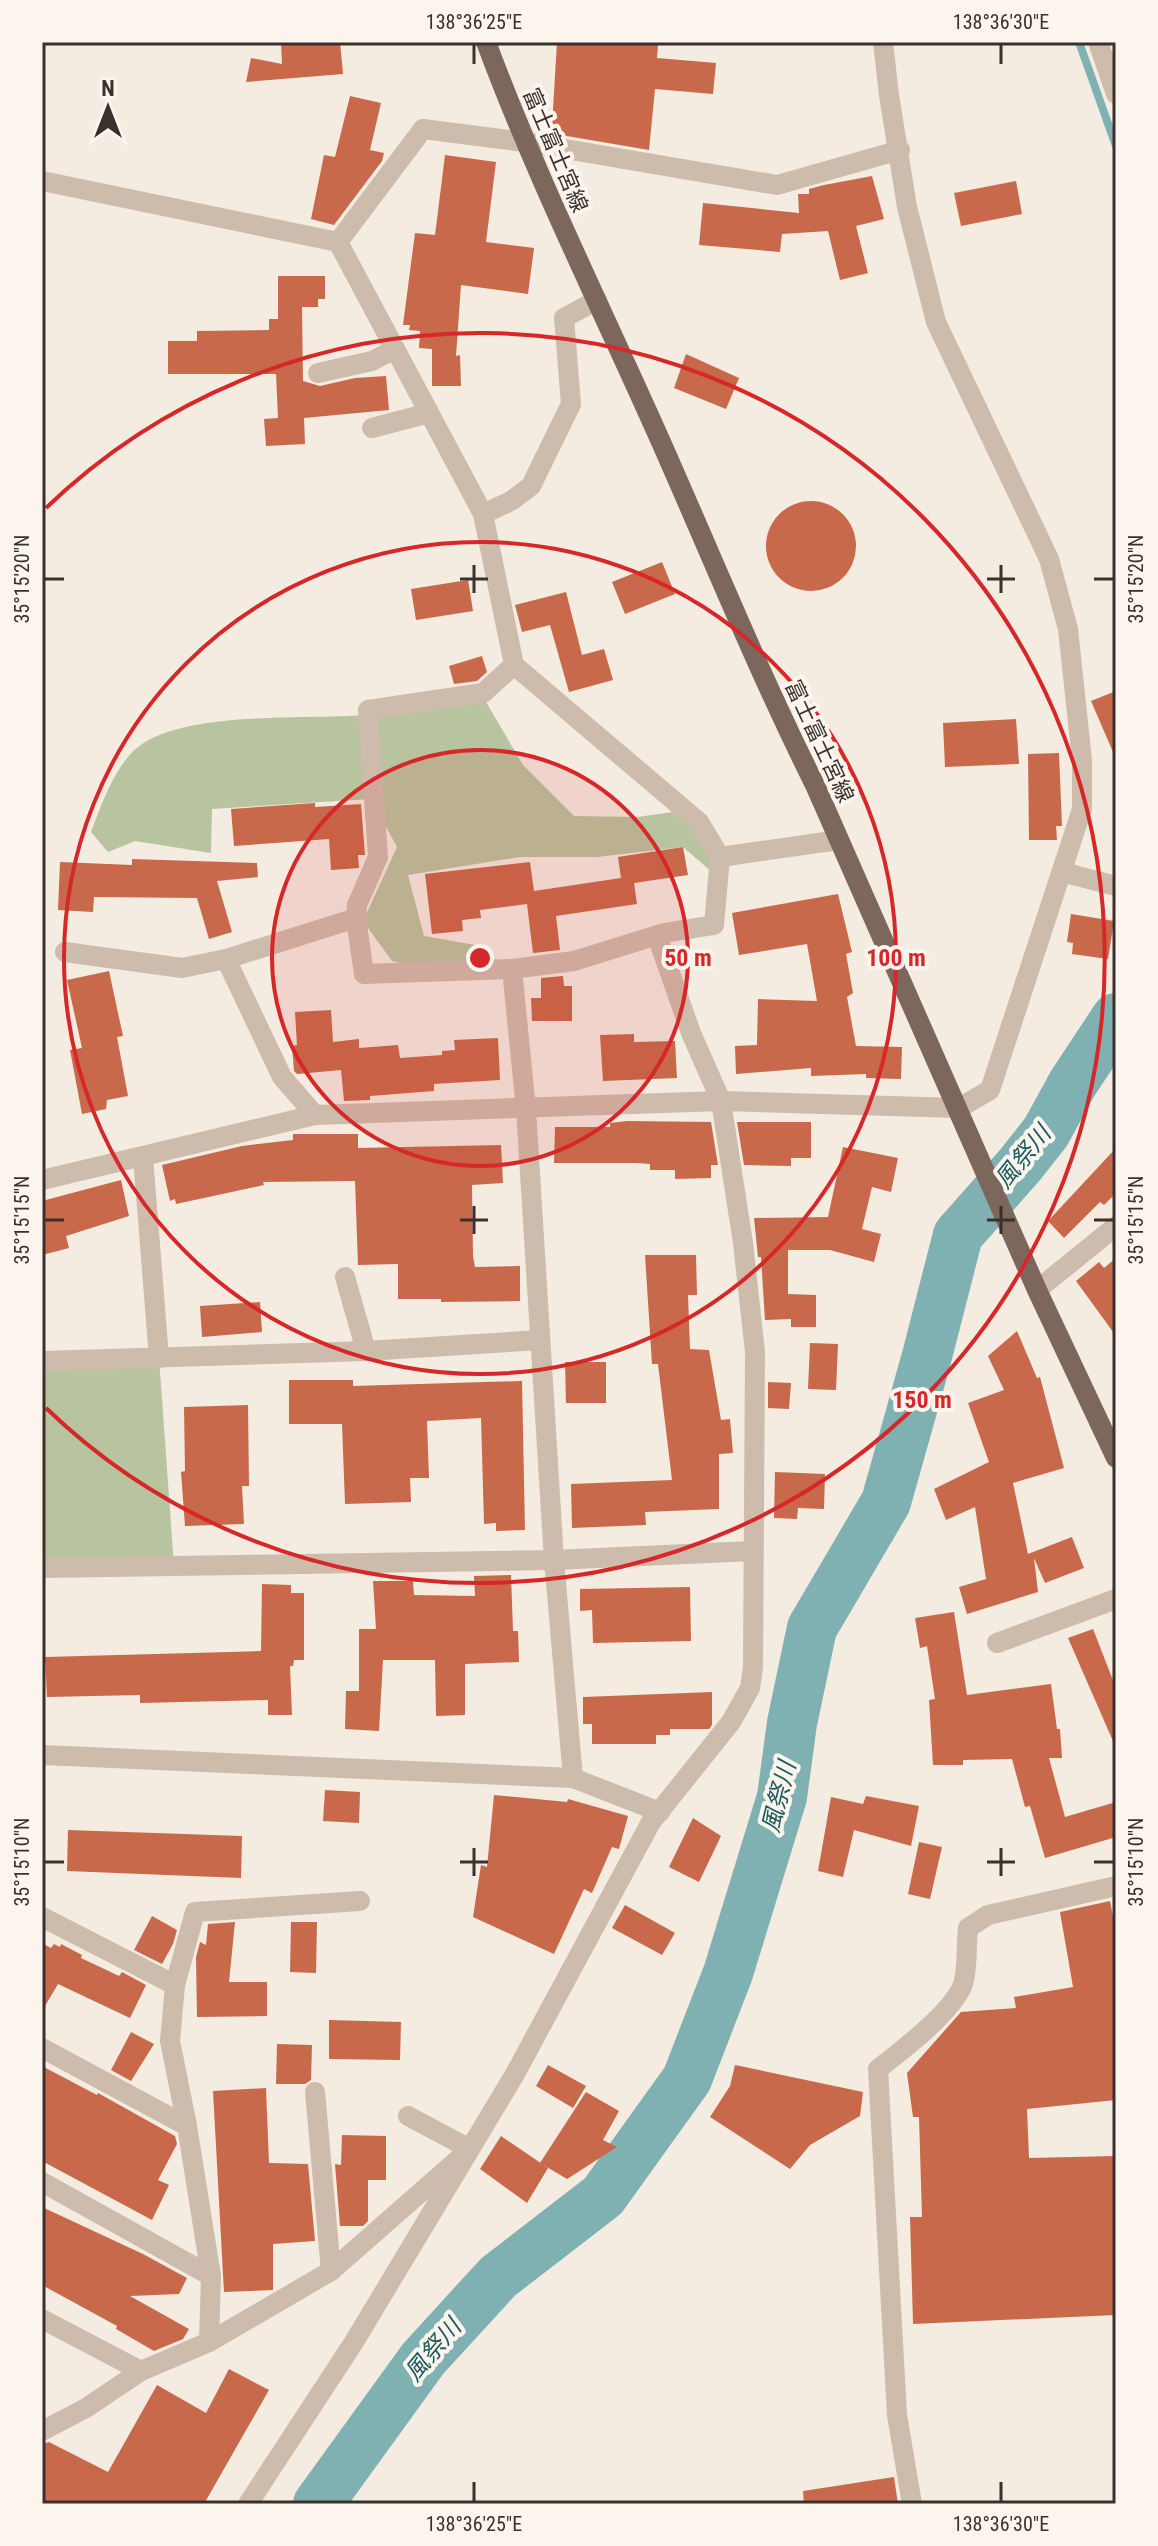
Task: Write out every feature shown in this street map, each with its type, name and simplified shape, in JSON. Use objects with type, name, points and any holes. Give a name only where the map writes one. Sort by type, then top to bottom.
[{"type":"main road","name":"富士富士宮線","points":[[486,42],[524,142],[959,1108],[1037,1290],[1111,1435],[1116,1458]]},
{"type":"street","points":[[42,1180],[315,1115],[721,1101],[959,1108],[990,1090],[1082,809],[1082,760],[1068,629],[1049,559],[936,322],[907,207],[883,42]]},
{"type":"street","points":[[1098,42],[1116,94]]},
{"type":"street","points":[[338,242],[423,129],[524,142],[777,185],[900,150]]},
{"type":"street","points":[[42,181],[338,242]]},
{"type":"street","points":[[338,242],[483,514],[514,665],[699,822],[720,857],[714,925],[657,936],[574,961],[512,969],[364,974],[357,905],[378,857],[368,710],[483,693],[514,665]]},
{"type":"street","points":[[483,514],[511,501],[531,486],[571,404],[564,318],[597,300]]},
{"type":"street","points":[[318,373],[372,361],[395,349]]},
{"type":"street","points":[[372,428],[429,413]]},
{"type":"street","points":[[720,857],[839,840]]},
{"type":"street","points":[[1062,872],[1116,886]]},
{"type":"street","points":[[65,952],[182,968],[226,959],[356,918]]},
{"type":"street","points":[[248,2504],[354,2342],[515,2074],[651,1822],[731,1722],[750,1688],[753,1667],[755,1352],[743,1243],[721,1101],[691,1033],[657,936]]},
{"type":"street","points":[[226,959],[282,1077],[315,1115]]},
{"type":"street","points":[[512,969],[526,1109],[554,1560],[573,1778]]},
{"type":"street","points":[[143,1157],[159,1358]]},
{"type":"street","points":[[1037,1290],[1116,1226]]},
{"type":"street","points":[[345,1277],[366,1351]]},
{"type":"street","points":[[42,1361],[366,1351],[540,1340]]},
{"type":"street","points":[[42,1568],[554,1560],[752,1551]]},
{"type":"street","points":[[997,1643],[1116,1599]]},
{"type":"street","points":[[42,1755],[573,1778],[660,1812]]},
{"type":"street","points":[[912,2504],[897,2415],[878,2069],[915,2039],[954,1999],[963,1983],[968,1928],[988,1915],[1116,1886]]},
{"type":"street","points":[[209,2342],[211,2276],[170,2041],[175,1985],[195,1912],[360,1901]]},
{"type":"street","points":[[42,1917],[175,1985]]},
{"type":"street","points":[[42,2048],[187,2126]]},
{"type":"street","points":[[315,2092],[331,2271]]},
{"type":"street","points":[[408,2116],[470,2149]]},
{"type":"street","points":[[42,2431],[86,2408],[141,2371],[209,2342],[331,2271],[470,2149]]},
{"type":"street","points":[[42,2182],[211,2276]]},
{"type":"street","points":[[42,2319],[141,2371]]},
{"type":"green space","points":[[486,702],[523,765],[574,816],[637,817],[680,811],[713,837],[712,872],[683,847],[597,857],[520,857],[408,875],[424,936],[481,946],[495,964],[441,974],[392,961],[363,921],[397,847],[371,799],[212,809],[211,853],[135,841],[108,852],[91,832],[122,764],[138,747],[159,735],[215,722],[364,715]]},
{"type":"green space","points":[[159,1358],[174,1566],[42,1568],[42,1361]]},
{"type":"building","points":[[281,42],[340,42],[343,74],[246,82],[251,58],[282,64]]},
{"type":"building","points":[[557,42],[658,45],[657,58],[716,63],[713,94],[655,89],[649,150],[555,134],[556,126],[552,126]]},
{"type":"building","points":[[350,96],[381,103],[370,150],[384,153],[382,161],[334,225],[311,219],[324,155],[335,157]]},
{"type":"building","points":[[445,155],[496,162],[486,242],[534,248],[528,294],[461,285],[456,356],[460,355],[461,386],[432,386],[432,349],[419,348],[420,331],[409,330],[410,325],[403,325],[415,233],[435,235]]},
{"type":"building","points":[[872,176],[884,219],[856,226],[868,273],[840,280],[828,231],[782,234],[780,252],[699,245],[703,203],[799,213],[798,194],[809,194],[809,189],[824,185]]},
{"type":"building","points":[[1016,181],[1022,214],[961,226],[954,193]]},
{"type":"building","points":[[278,276],[325,276],[325,299],[318,299],[318,307],[302,307],[303,381],[320,386],[355,378],[386,376],[389,410],[304,418],[305,444],[266,446],[264,419],[278,418],[276,374],[168,374],[168,341],[197,341],[197,331],[269,330],[269,319],[278,319]]},
{"type":"building","points":[[686,354],[739,378],[726,409],[674,388]]},
{"type":"building","points":[[811,501],[828,504],[843,514],[853,529],[856,546],[853,563],[843,578],[828,588],[811,591],[794,588],[779,578],[769,563],[766,546],[769,529],[779,514],[794,504]]},
{"type":"building","points":[[662,562],[675,594],[625,614],[612,582]]},
{"type":"building","points":[[468,580],[473,611],[416,620],[411,589]]},
{"type":"building","points":[[566,592],[582,655],[604,649],[613,680],[569,692],[550,625],[522,632],[515,605]]},
{"type":"building","points":[[482,656],[487,672],[477,681],[454,684],[449,666]]},
{"type":"building","points":[[1116,691],[1116,759],[1091,701]]},
{"type":"building","points":[[1016,719],[1019,764],[945,767],[943,723]]},
{"type":"building","points":[[1059,753],[1062,826],[1056,826],[1057,840],[1029,840],[1028,754]]},
{"type":"building","points":[[315,803],[315,807],[361,804],[365,855],[358,855],[359,868],[331,870],[329,839],[234,846],[231,809]]},
{"type":"building","points":[[683,847],[688,875],[634,883],[637,904],[556,916],[560,950],[533,953],[527,904],[480,910],[481,918],[462,920],[463,931],[432,934],[425,874],[530,862],[534,891],[621,878],[618,857]]},
{"type":"building","points":[[132,859],[257,863],[258,877],[217,881],[232,932],[209,939],[197,898],[94,897],[93,912],[58,910],[60,862],[132,865]]},
{"type":"building","points":[[838,894],[852,952],[846,954],[853,993],[847,997],[856,1046],[902,1047],[901,1079],[866,1078],[866,1074],[811,1076],[811,1068],[736,1074],[735,1046],[757,1045],[758,999],[817,1001],[807,944],[739,955],[732,913]]},
{"type":"building","points":[[1071,914],[1114,921],[1108,959],[1072,954],[1073,943],[1067,942]]},
{"type":"building","points":[[109,971],[123,1036],[117,1037],[128,1096],[107,1100],[106,1109],[82,1114],[70,1050],[82,1048],[67,980]]},
{"type":"building","points":[[563,976],[564,986],[572,986],[572,1021],[532,1021],[531,998],[541,998],[541,978]]},
{"type":"building","points":[[331,1010],[333,1042],[359,1039],[359,1048],[398,1045],[400,1058],[442,1055],[442,1051],[455,1050],[454,1040],[498,1038],[500,1080],[434,1084],[434,1091],[344,1101],[341,1070],[297,1074],[294,1071],[292,1046],[297,1045],[295,1012]]},
{"type":"building","points":[[634,1034],[634,1042],[675,1041],[677,1078],[603,1081],[600,1035]]},
{"type":"building","points":[[711,1122],[718,1165],[711,1165],[711,1178],[675,1179],[675,1170],[650,1170],[650,1164],[554,1163],[555,1127],[610,1127],[610,1123]]},
{"type":"building","points":[[737,1122],[811,1122],[811,1158],[791,1158],[791,1166],[744,1165]]},
{"type":"building","points":[[293,1134],[358,1134],[358,1148],[501,1145],[503,1183],[472,1185],[473,1256],[475,1267],[520,1266],[520,1301],[398,1299],[398,1264],[358,1265],[355,1181],[263,1182],[264,1185],[176,1204],[175,1199],[170,1201],[162,1165],[242,1146],[293,1140]]},
{"type":"building","points":[[843,1147],[898,1158],[891,1192],[872,1187],[862,1229],[881,1234],[874,1262],[830,1250],[788,1250],[788,1294],[816,1295],[816,1327],[791,1327],[791,1319],[765,1320],[761,1257],[758,1257],[754,1218],[828,1217]]},
{"type":"building","points":[[1116,1148],[1116,1193],[1104,1205],[1100,1202],[1064,1238],[1048,1221]]},
{"type":"building","points":[[121,1180],[129,1216],[66,1236],[69,1248],[42,1255],[42,1201]]},
{"type":"building","points":[[645,1255],[696,1255],[697,1295],[688,1295],[690,1349],[709,1350],[721,1420],[730,1419],[733,1453],[719,1454],[719,1509],[645,1512],[646,1525],[572,1528],[571,1484],[672,1480],[658,1364],[652,1364]]},
{"type":"building","points":[[1116,1258],[1116,1336],[1076,1281],[1099,1262],[1104,1268]]},
{"type":"building","points":[[260,1302],[262,1332],[202,1337],[200,1306]]},
{"type":"building","points":[[1017,1331],[1037,1378],[1040,1377],[1064,1468],[1013,1483],[1028,1554],[1072,1537],[1084,1568],[1045,1583],[1034,1558],[1038,1592],[967,1614],[959,1587],[986,1579],[975,1507],[946,1520],[934,1489],[989,1462],[968,1403],[1004,1390],[988,1356]]},
{"type":"building","points":[[810,1343],[838,1344],[836,1390],[808,1389]]},
{"type":"building","points":[[565,1362],[606,1362],[606,1403],[566,1403]]},
{"type":"building","points":[[289,1380],[353,1380],[353,1386],[522,1381],[525,1530],[496,1531],[496,1523],[484,1524],[481,1418],[427,1421],[429,1478],[410,1478],[411,1502],[345,1504],[342,1424],[289,1424]]},
{"type":"building","points":[[768,1382],[791,1383],[789,1409],[768,1408]]},
{"type":"building","points":[[248,1405],[249,1486],[242,1486],[244,1524],[185,1526],[181,1472],[185,1471],[184,1407]]},
{"type":"building","points":[[775,1472],[825,1474],[824,1509],[798,1508],[797,1519],[774,1518]]},
{"type":"building","points":[[511,1575],[513,1631],[518,1631],[519,1662],[465,1664],[465,1715],[436,1716],[435,1660],[383,1660],[379,1731],[345,1729],[346,1691],[359,1691],[359,1629],[376,1629],[373,1581],[413,1581],[414,1595],[475,1596],[474,1576]]},
{"type":"building","points":[[262,1584],[291,1585],[291,1593],[304,1593],[304,1660],[294,1660],[293,1666],[290,1666],[292,1715],[268,1715],[268,1700],[140,1703],[140,1695],[47,1697],[45,1657],[261,1651]]},
{"type":"building","points":[[690,1587],[691,1641],[593,1643],[592,1610],[580,1611],[580,1589]]},
{"type":"building","points":[[954,1612],[967,1695],[1051,1684],[1062,1758],[1049,1758],[1065,1817],[1116,1802],[1116,1837],[1045,1858],[1030,1806],[1025,1807],[1012,1759],[963,1760],[963,1765],[933,1765],[929,1700],[935,1699],[927,1646],[920,1648],[915,1618]]},
{"type":"building","points":[[1093,1629],[1116,1688],[1116,1748],[1068,1638]]},
{"type":"building","points":[[712,1692],[712,1725],[709,1729],[670,1729],[670,1735],[656,1735],[656,1744],[592,1744],[592,1724],[583,1724],[583,1697]]},
{"type":"building","points":[[325,1790],[360,1792],[359,1823],[323,1821]]},
{"type":"building","points":[[494,1795],[567,1802],[568,1799],[628,1816],[619,1849],[612,1847],[592,1893],[584,1889],[554,1954],[473,1917],[481,1865],[487,1867]]},
{"type":"building","points":[[866,1796],[919,1806],[911,1846],[854,1830],[843,1877],[818,1871],[831,1797],[863,1804]]},
{"type":"building","points":[[693,1818],[721,1836],[699,1882],[669,1867]]},
{"type":"building","points":[[68,1830],[242,1836],[241,1878],[67,1871]]},
{"type":"building","points":[[919,1842],[942,1847],[930,1899],[908,1894]]},
{"type":"building","points":[[1110,1901],[1116,1932],[1116,2100],[1027,2109],[1029,2158],[1116,2156],[1116,2315],[913,2324],[910,2217],[922,2217],[919,2117],[913,2117],[907,2073],[961,2012],[1016,2008],[1014,1997],[1073,1987],[1060,1912]]},
{"type":"building","points":[[625,1905],[675,1933],[662,1955],[612,1928]]},
{"type":"building","points":[[152,1916],[177,1930],[162,1964],[134,1950]]},
{"type":"building","points":[[235,1922],[229,1982],[267,1982],[267,2016],[197,2017],[196,1957],[200,1942],[206,1945],[208,1924]]},
{"type":"building","points":[[291,1922],[317,1922],[316,1973],[290,1972]]},
{"type":"building","points":[[42,1943],[51,1948],[54,1944],[60,1947],[61,1944],[82,1955],[81,1958],[119,1976],[122,1972],[146,1985],[130,2018],[58,1984],[42,2011]]},
{"type":"building","points":[[329,2020],[401,2022],[400,2060],[329,2059]]},
{"type":"building","points":[[131,2032],[154,2044],[131,2081],[111,2070]]},
{"type":"building","points":[[277,2044],[312,2045],[311,2080],[305,2084],[276,2084]]},
{"type":"building","points":[[548,2065],[586,2086],[573,2108],[536,2086]]},
{"type":"building","points":[[735,2065],[863,2092],[860,2116],[810,2145],[790,2169],[710,2117],[730,2086]]},
{"type":"building","points":[[42,2066],[175,2136],[177,2144],[158,2180],[169,2185],[152,2220],[42,2161]]},
{"type":"building","points":[[266,2088],[269,2163],[308,2164],[315,2241],[273,2244],[273,2290],[224,2292],[213,2091]]},
{"type":"building","points":[[586,2092],[619,2111],[603,2140],[617,2147],[567,2179],[540,2163]]},
{"type":"building","points":[[342,2135],[386,2136],[386,2180],[368,2180],[368,2221],[363,2226],[340,2226],[335,2164],[341,2165]]},
{"type":"building","points":[[501,2136],[548,2168],[527,2203],[480,2169]]},
{"type":"building","points":[[42,2207],[187,2278],[179,2294],[130,2296],[189,2329],[183,2339],[154,2351],[116,2329],[117,2326],[42,2285]]},
{"type":"building","points":[[229,2369],[269,2390],[204,2504],[42,2504],[42,2444],[49,2442],[108,2472],[157,2385],[206,2413]]},
{"type":"building","points":[[894,2477],[898,2504],[804,2504],[803,2491]]},
{"type":"waterway","points":[[1079,42],[1116,146]]},
{"type":"waterway","name":"風祭川","points":[[318,2504],[423,2359],[498,2277],[603,2196],[687,2079],[728,1973],[782,1797],[792,1723],[812,1628],[886,1502],[958,1235],[1046,1132],[1073,1083],[1116,1018]]}]
